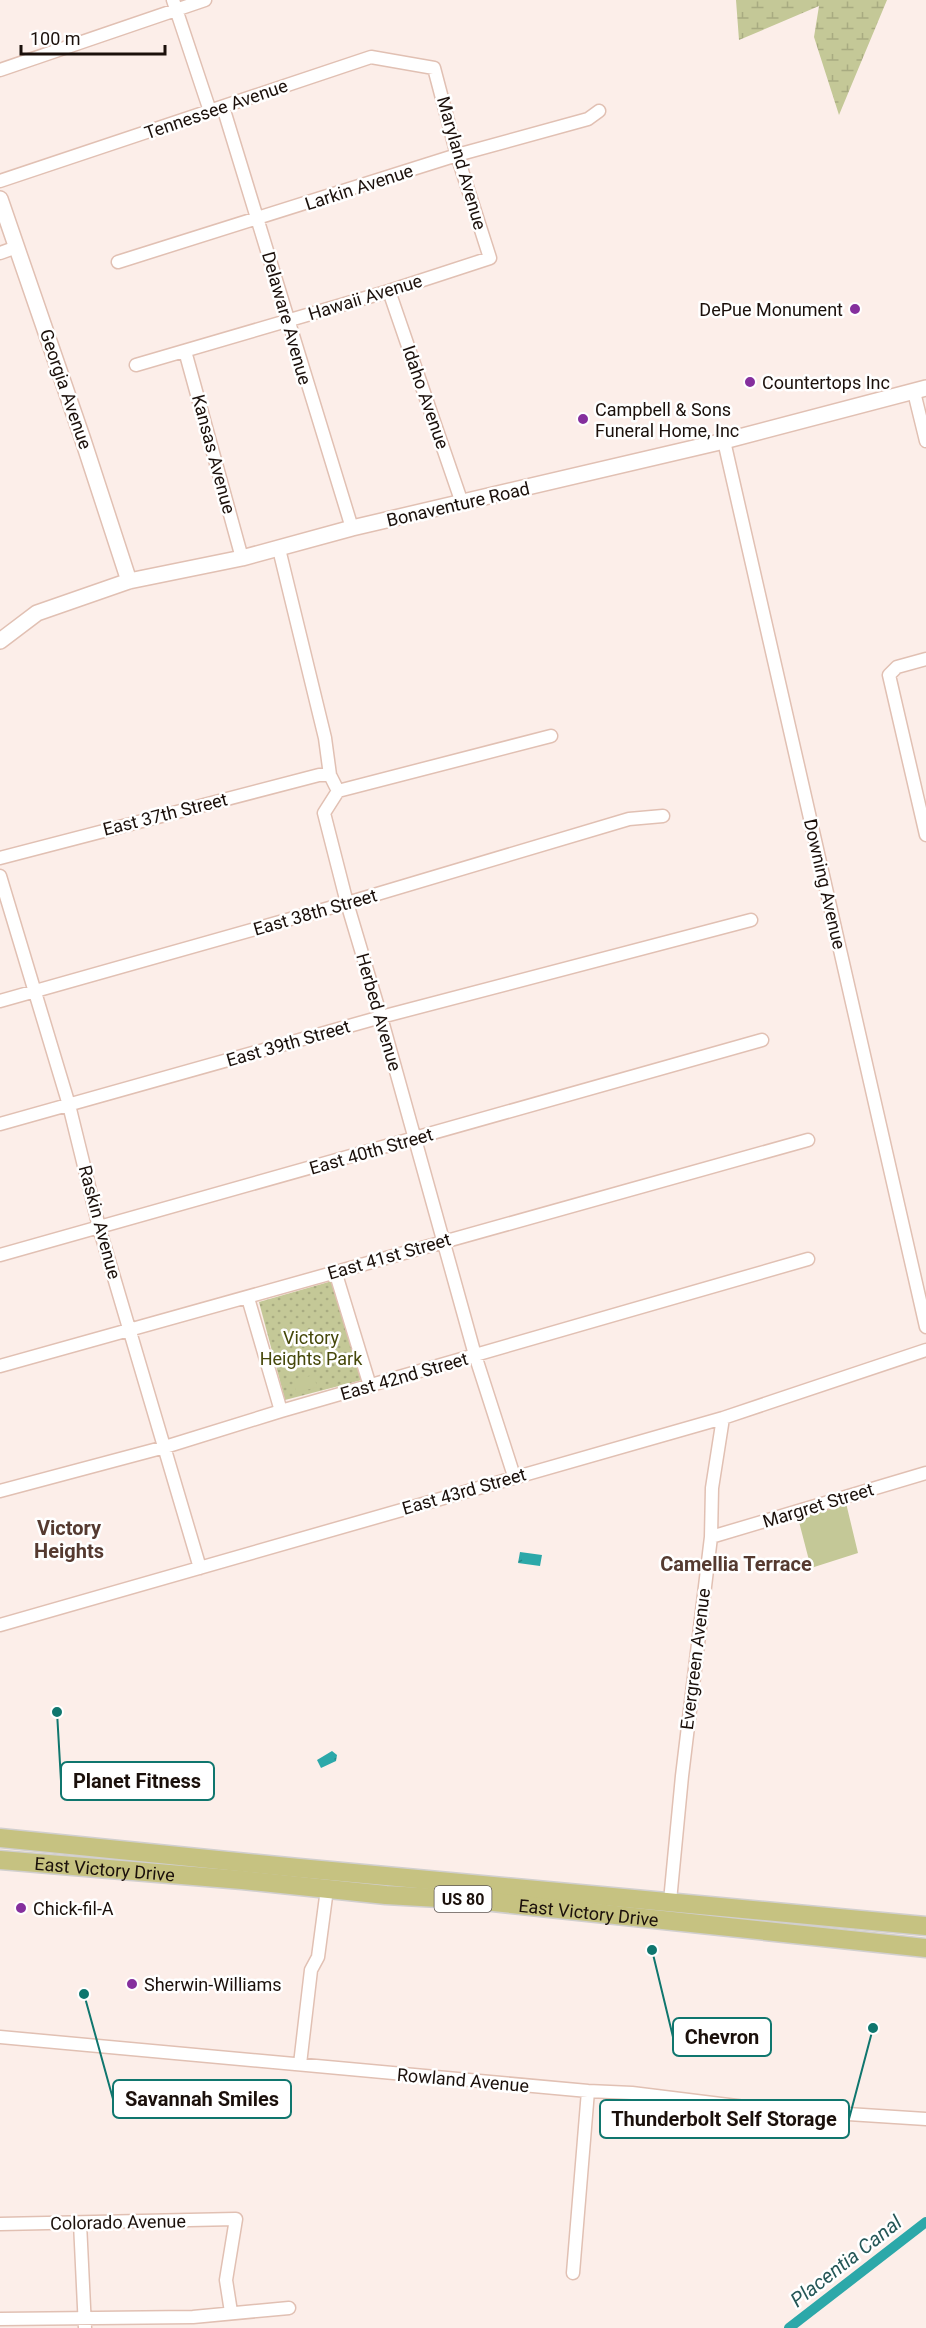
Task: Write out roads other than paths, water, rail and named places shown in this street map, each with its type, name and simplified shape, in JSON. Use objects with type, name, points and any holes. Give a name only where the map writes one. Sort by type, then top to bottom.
[{"type":"main road","name":"East Victory Drive","points":[[0,1838],[299,1868],[766,1931],[926,1948]]},
{"type":"main road","name":"East Victory Drive","points":[[0,1860],[327,1889],[475,1892],[670,1901],[926,1926]]},
{"type":"main road","points":[[766,1931],[769,1911]]},
{"type":"street","points":[[0,70],[175,5],[205,0]]},
{"type":"street","points":[[175,5],[210,111]]},
{"type":"street","name":"Tennessee Avenue","points":[[0,181],[371,57],[434,68]]},
{"type":"street","name":"Maryland Avenue","points":[[434,68],[457,155],[490,258]]},
{"type":"street","name":"Delaware Avenue","points":[[223,107],[352,528]]},
{"type":"street","name":"Larkin Avenue","points":[[118,262],[457,155],[588,119],[599,111]]},
{"type":"street","name":"Georgia Avenue","points":[[0,199],[129,581]]},
{"type":"street","points":[[0,252],[17,247]]},
{"type":"street","name":"Hawaii Avenue","points":[[136,365],[389,291],[490,258]]},
{"type":"street","name":"Idaho Avenue","points":[[389,291],[462,503]]},
{"type":"street","name":"Kansas Avenue","points":[[185,351],[242,558]]},
{"type":"street","points":[[920,390],[926,441]]},
{"type":"street","name":"Bonaventure Road","points":[[0,641],[37,613],[129,581],[242,558],[352,528],[724,441],[920,390]]},
{"type":"street","name":"Downing Avenue","points":[[724,441],[926,1327]]},
{"type":"street","points":[[279,549],[325,738],[330,775],[338,791],[551,736]]},
{"type":"street","points":[[926,659],[897,667],[889,675],[926,835]]},
{"type":"street","name":"East 37th Street","points":[[0,858],[309,777],[330,775]]},
{"type":"street","name":"Herbed Avenue","points":[[338,791],[324,813],[347,903],[416,1139],[475,1355],[514,1476]]},
{"type":"street","name":"East 38th Street","points":[[0,1001],[347,903],[629,819],[663,816]]},
{"type":"street","name":"Raskin Avenue","points":[[0,876],[69,1105],[99,1227],[200,1568]]},
{"type":"street","name":"East 39th Street","points":[[0,1124],[381,1017],[751,920]]},
{"type":"street","name":"East 40th Street","points":[[0,1255],[762,1040]]},
{"type":"street","name":"East 41st Street","points":[[0,1366],[808,1140]]},
{"type":"street","name":"East 42nd Street","points":[[0,1491],[165,1447],[281,1411],[808,1259]]},
{"type":"street","points":[[336,1271],[370,1386]]},
{"type":"street","points":[[248,1298],[281,1411]]},
{"type":"street","name":"East 43rd Street","points":[[0,1625],[723,1418],[926,1350]]},
{"type":"street","name":"Evergreen Avenue","points":[[670,1901],[682,1776],[711,1537],[712,1488],[723,1418]]},
{"type":"street","name":"Margret Street","points":[[711,1537],[926,1473]]},
{"type":"street","points":[[300,2064],[311,1970],[318,1957],[327,1889]]},
{"type":"street","name":"Rowland Avenue","points":[[0,2037],[588,2091],[632,2093],[753,2108],[926,2119]]},
{"type":"street","points":[[573,2273],[588,2091]]},
{"type":"street","name":"Colorado Avenue","points":[[0,2224],[236,2219],[225,2280],[231,2313]]},
{"type":"street","points":[[80,2223],[85,2323]]},
{"type":"street","points":[[0,2319],[85,2323],[193,2317],[289,2308]]},
{"type":"water","points":[[520,1552],[542,1555],[540,1566],[518,1563]]},
{"type":"water","points":[[332,1751],[337,1755],[336,1761],[321,1768],[317,1760]]},
{"type":"waterway","name":"Placentia Canal","points":[[789,2328],[926,2222]]},
{"type":"place","name":"DePue Monument","points":[[855,309]]},
{"type":"place","name":"Countertops Inc","points":[[750,382]]},
{"type":"place","name":"Campbell & Sons Funeral Home, Inc","points":[[583,419]]},
{"type":"place","name":"Planet Fitness","points":[[57,1712]]},
{"type":"place","name":"Chick-fil-A","points":[[21,1908]]},
{"type":"place","name":"Chevron","points":[[652,1950]]},
{"type":"place","name":"Sherwin-Williams","points":[[132,1984]]},
{"type":"place","name":"Savannah Smiles","points":[[84,1994]]},
{"type":"place","name":"Thunderbolt Self Storage","points":[[873,2028]]},
{"type":"district","name":"Victory Heights","points":[[69,1540]]},
{"type":"district","name":"Camellia Terrace","points":[[736,1564]]},
{"type":"park label","name":"Victory Heights Park","points":[[311,1347]]}]
